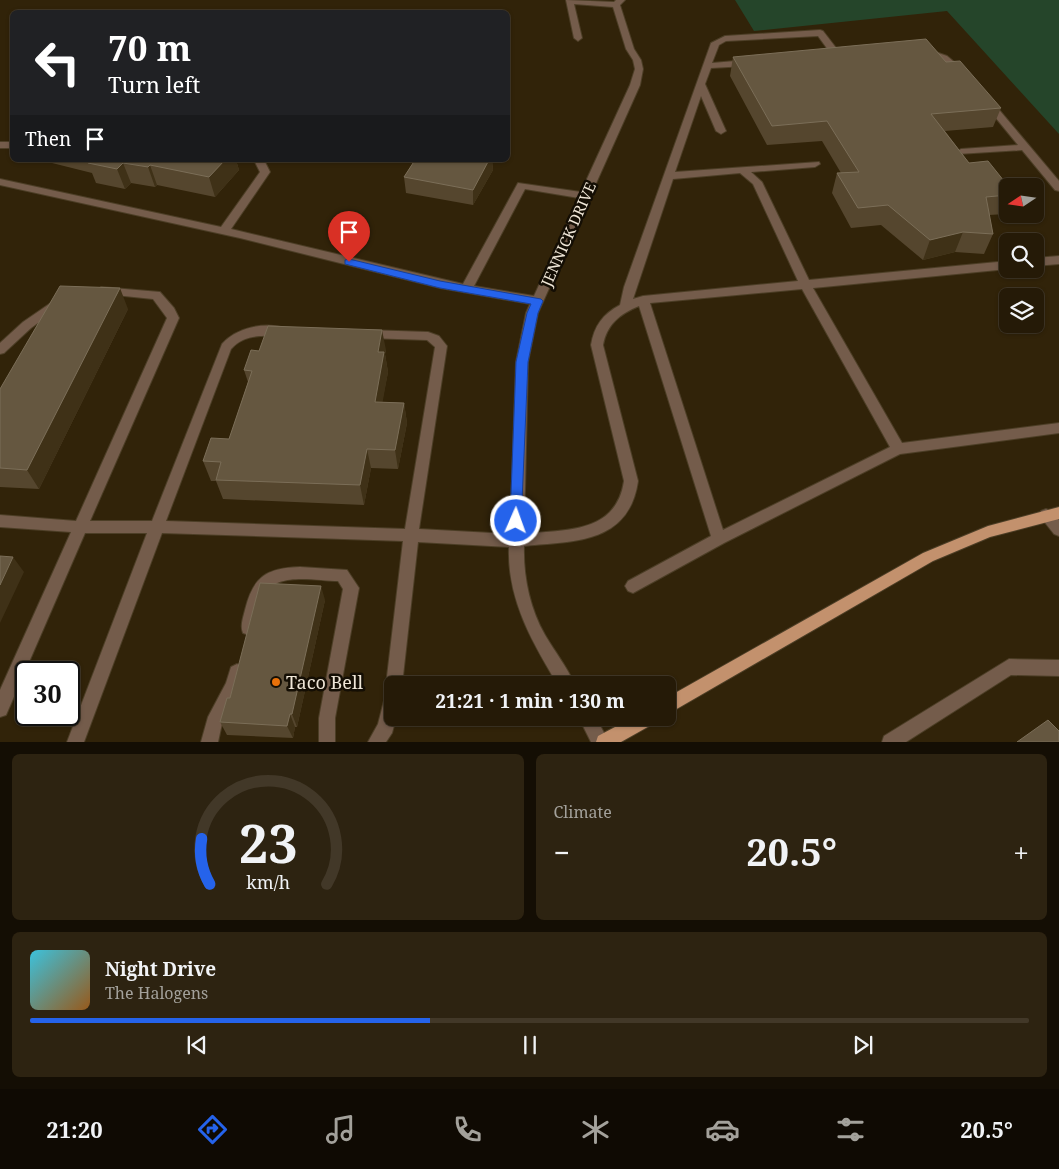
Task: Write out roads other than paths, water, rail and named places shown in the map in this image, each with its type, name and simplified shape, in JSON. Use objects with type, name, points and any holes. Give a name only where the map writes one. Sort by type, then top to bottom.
[{"type":"main road","points":[[676,701],[928,557],[988,532],[1052,514]]},
{"type":"main road","points":[[603,742],[632,726]]},
{"type":"street","points":[[578,38],[569,1],[618,2]]},
{"type":"street","name":"JENNICK DRIVE","points":[[561,676],[538,638],[523,600],[516,563],[522,362],[532,313],[635,85],[639,69],[637,60],[630,49],[618,2]]},
{"type":"street","points":[[626,306],[630,287],[715,43],[725,39],[820,33],[832,56],[856,54]]},
{"type":"street","points":[[917,50],[944,58],[967,77]]},
{"type":"street","points":[[707,66],[753,62]]},
{"type":"street","points":[[701,84],[721,132]]},
{"type":"street","points":[[983,95],[1059,188]]},
{"type":"street","points":[[0,153],[7,145]]},
{"type":"street","points":[[962,152],[1025,147]]},
{"type":"street","points":[[224,232],[265,172],[260,162]]},
{"type":"street","points":[[669,176],[815,164]]},
{"type":"street","points":[[742,170],[757,182],[805,284],[898,449]]},
{"type":"street","points":[[0,182],[466,289],[538,301]]},
{"type":"street","points":[[466,289],[483,261],[522,185],[585,196]]},
{"type":"street","points":[[1044,261],[1059,260]]},
{"type":"street","points":[[0,521],[80,527],[157,527],[411,535],[516,541],[587,533],[606,525],[621,511],[629,495],[631,481],[597,345],[602,325],[612,314],[626,306],[644,300],[999,266]]},
{"type":"street","points":[[0,709],[173,318],[170,311],[156,295],[109,290],[89,292]]},
{"type":"street","points":[[0,350],[27,325],[69,294]]},
{"type":"street","points":[[644,300],[719,539]]},
{"type":"street","points":[[75,742],[226,347],[232,338],[246,332],[298,331]]},
{"type":"street","points":[[355,334],[428,336],[435,339],[441,346],[411,535],[395,676]]},
{"type":"street","points":[[632,586],[719,539],[898,449],[1059,428]]},
{"type":"street","points":[[1052,514],[1059,530]]},
{"type":"street","points":[[246,640],[257,596],[264,582],[283,573],[342,575],[351,588],[327,718],[327,742]]},
{"type":"street","points":[[209,742],[216,717],[234,685],[241,658]]},
{"type":"street","points":[[890,742],[1008,667],[1059,668]]},
{"type":"street","points":[[376,742],[386,726]]},
{"type":"street","points":[[592,726],[603,742]]},
{"type":"place","name":"Taco Bell","points":[[276,682]]}]
